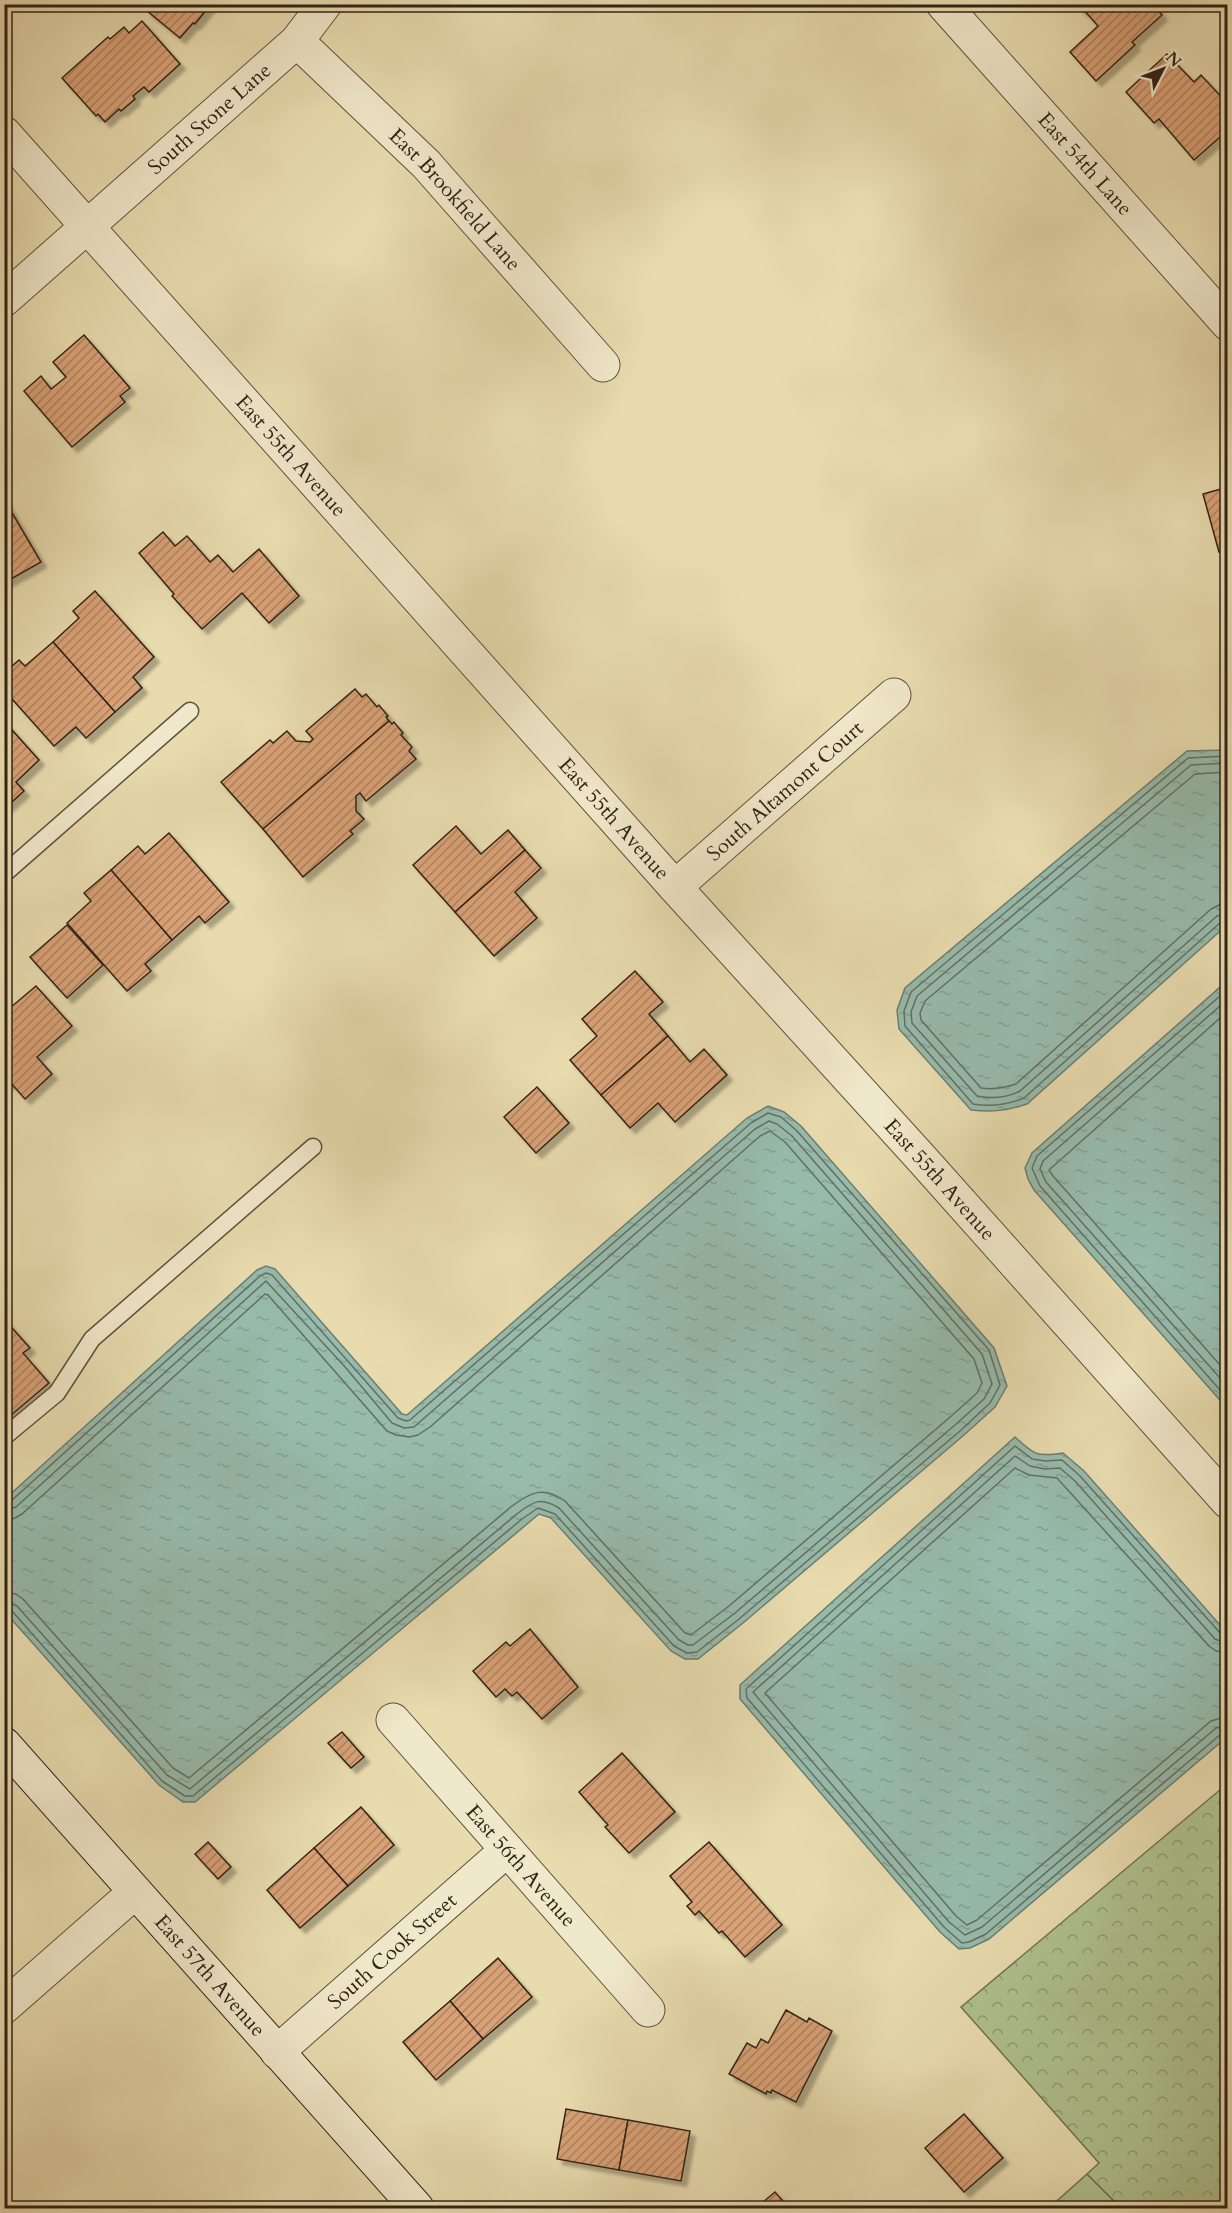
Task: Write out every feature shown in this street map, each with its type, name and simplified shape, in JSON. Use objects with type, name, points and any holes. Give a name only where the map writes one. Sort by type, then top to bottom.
[{"type":"street","name":"South Stone Lane","points":[[4,300],[297,41],[325,4]]},
{"type":"street","name":"East 54th Lane","points":[[943,4],[1227,324]]},
{"type":"street","name":"East Brookfield Lane","points":[[297,41],[426,164],[603,365]]},
{"type":"street","name":"East 55th Avenue","points":[[4,133],[675,887],[922,1159],[1227,1502]]},
{"type":"street","name":"South Altamont Court","points":[[675,887],[894,695]]},
{"type":"street","name":"East 56th Avenue","points":[[393,1720],[648,2010]]},
{"type":"street","name":"East 57th Avenue","points":[[4,1744],[417,2208]]},
{"type":"street","name":"South Cook Street","points":[[277,2052],[507,1850]]},
{"type":"street","points":[[4,2007],[135,1892]]},
{"type":"lane","points":[[4,874],[190,711]]},
{"type":"lane","points":[[4,1437],[57,1393],[92,1339],[314,1147]]},
{"type":"green space","points":[[1227,1784],[1227,2208],[1121,2208],[1087,2174],[1099,2163],[961,2007]]},
{"type":"green space","points":[[1087,2174],[1121,2208],[1049,2208]]},
{"type":"water","points":[[1227,750],[1227,925],[1027,1104],[999,1110],[971,1110],[899,1029],[897,1010],[905,988],[1187,751]]},
{"type":"water","points":[[1227,981],[1227,1408],[1034,1190],[1025,1168],[1032,1153]]},
{"type":"water","points":[[768,1106],[784,1112],[801,1126],[994,1348],[1007,1386],[995,1407],[964,1435],[698,1659],[685,1659],[671,1651],[551,1518],[539,1514],[195,1802],[183,1802],[159,1785],[5,1612],[5,1499],[257,1270],[266,1266],[275,1269],[402,1414],[407,1415],[747,1118]]},
{"type":"water","points":[[1015,1437],[1036,1453],[1047,1455],[1063,1453],[1084,1471],[1227,1633],[1227,1737],[989,1939],[970,1948],[959,1949],[940,1932],[740,1699],[740,1685]]},
{"type":"building","points":[[150,4],[211,4],[180,38],[146,10]]},
{"type":"building","points":[[1076,4],[1153,4],[1162,15],[1132,42],[1135,45],[1096,81],[1070,52],[1098,26]]},
{"type":"building","points":[[142,21],[180,64],[149,92],[144,87],[133,96],[135,99],[105,122],[98,114],[96,116],[62,78],[108,37],[110,39],[124,27],[129,33]]},
{"type":"building","points":[[1167,54],[1194,82],[1201,75],[1228,104],[1228,130],[1194,160],[1159,119],[1154,123],[1126,92]]},
{"type":"building","points":[[84,335],[130,388],[120,396],[125,402],[72,447],[24,391],[41,376],[51,389],[66,377],[53,362]]},
{"type":"building","points":[[1228,487],[1228,549],[1219,552],[1203,494]]},
{"type":"building","points":[[4,499],[41,562],[4,583]]},
{"type":"building","points":[[163,532],[175,546],[187,536],[210,562],[218,555],[233,572],[259,549],[299,596],[269,623],[242,593],[202,629],[172,596],[174,594],[139,553]]},
{"type":"building","points":[[95,591],[154,657],[133,677],[142,688],[115,712],[53,642],[79,618],[73,611]]},
{"type":"building","points":[[53,642],[115,712],[86,738],[76,727],[54,746],[4,690],[4,673],[19,660],[25,666]]},
{"type":"building","points":[[355,689],[362,697],[366,694],[377,707],[379,705],[388,716],[386,717],[389,721],[263,829],[221,782],[270,740],[273,743],[287,731],[296,741],[310,742],[313,739],[306,731]]},
{"type":"building","points":[[4,721],[39,760],[16,782],[24,791],[4,809]]},
{"type":"building","points":[[389,721],[392,724],[394,722],[403,733],[401,735],[412,747],[409,751],[416,759],[366,801],[360,793],[356,796],[356,811],[364,819],[350,831],[353,834],[303,877],[263,829]]},
{"type":"building","points":[[456,826],[481,854],[508,830],[525,850],[455,912],[413,865]]},
{"type":"building","points":[[169,833],[229,902],[205,923],[199,916],[172,940],[111,870],[138,846],[145,854]]},
{"type":"building","points":[[525,850],[541,868],[515,892],[537,918],[494,956],[455,912]]},
{"type":"building","points":[[111,870],[172,940],[145,964],[151,971],[127,991],[67,923],[91,901],[84,893]]},
{"type":"building","points":[[67,925],[103,965],[67,998],[30,957]]},
{"type":"building","points":[[635,971],[663,1002],[649,1014],[668,1036],[601,1095],[570,1060],[597,1036],[582,1019]]},
{"type":"building","points":[[36,986],[72,1026],[37,1057],[52,1074],[25,1099],[10,1082],[4,1086],[4,1013]]},
{"type":"building","points":[[668,1036],[690,1062],[704,1049],[727,1075],[675,1122],[658,1103],[630,1128],[601,1095]]},
{"type":"building","points":[[537,1087],[569,1123],[536,1153],[504,1117]]},
{"type":"building","points":[[4,1319],[30,1348],[23,1353],[49,1383],[4,1421]]},
{"type":"building","points":[[530,1629],[578,1687],[542,1719],[517,1692],[512,1696],[505,1689],[496,1697],[473,1671],[506,1642],[510,1646]]},
{"type":"building","points":[[342,1732],[364,1757],[351,1768],[328,1743]]},
{"type":"building","points":[[622,1753],[675,1812],[629,1853],[605,1827],[608,1825],[579,1792]]},
{"type":"building","points":[[361,1807],[394,1845],[348,1886],[314,1848]]},
{"type":"building","points":[[208,1842],[231,1867],[218,1879],[195,1854]]},
{"type":"building","points":[[709,1842],[782,1925],[745,1957],[722,1931],[719,1933],[699,1911],[695,1915],[687,1906],[692,1902],[670,1876]]},
{"type":"building","points":[[314,1848],[348,1886],[300,1928],[267,1890]]},
{"type":"building","points":[[498,1958],[532,1997],[483,2039],[450,2001]]},
{"type":"building","points":[[450,2001],[483,2039],[436,2080],[403,2042]]},
{"type":"building","points":[[786,2010],[807,2022],[809,2018],[832,2031],[796,2102],[772,2090],[771,2093],[767,2091],[766,2094],[729,2074],[747,2043],[756,2048],[761,2039],[768,2043]]},
{"type":"building","points":[[566,2109],[628,2120],[619,2170],[557,2159]]},
{"type":"building","points":[[964,2114],[1003,2158],[964,2192],[925,2148]]},
{"type":"building","points":[[628,2120],[690,2131],[681,2181],[619,2170]]},
{"type":"building","points":[[775,2192],[789,2208],[756,2208]]}]
